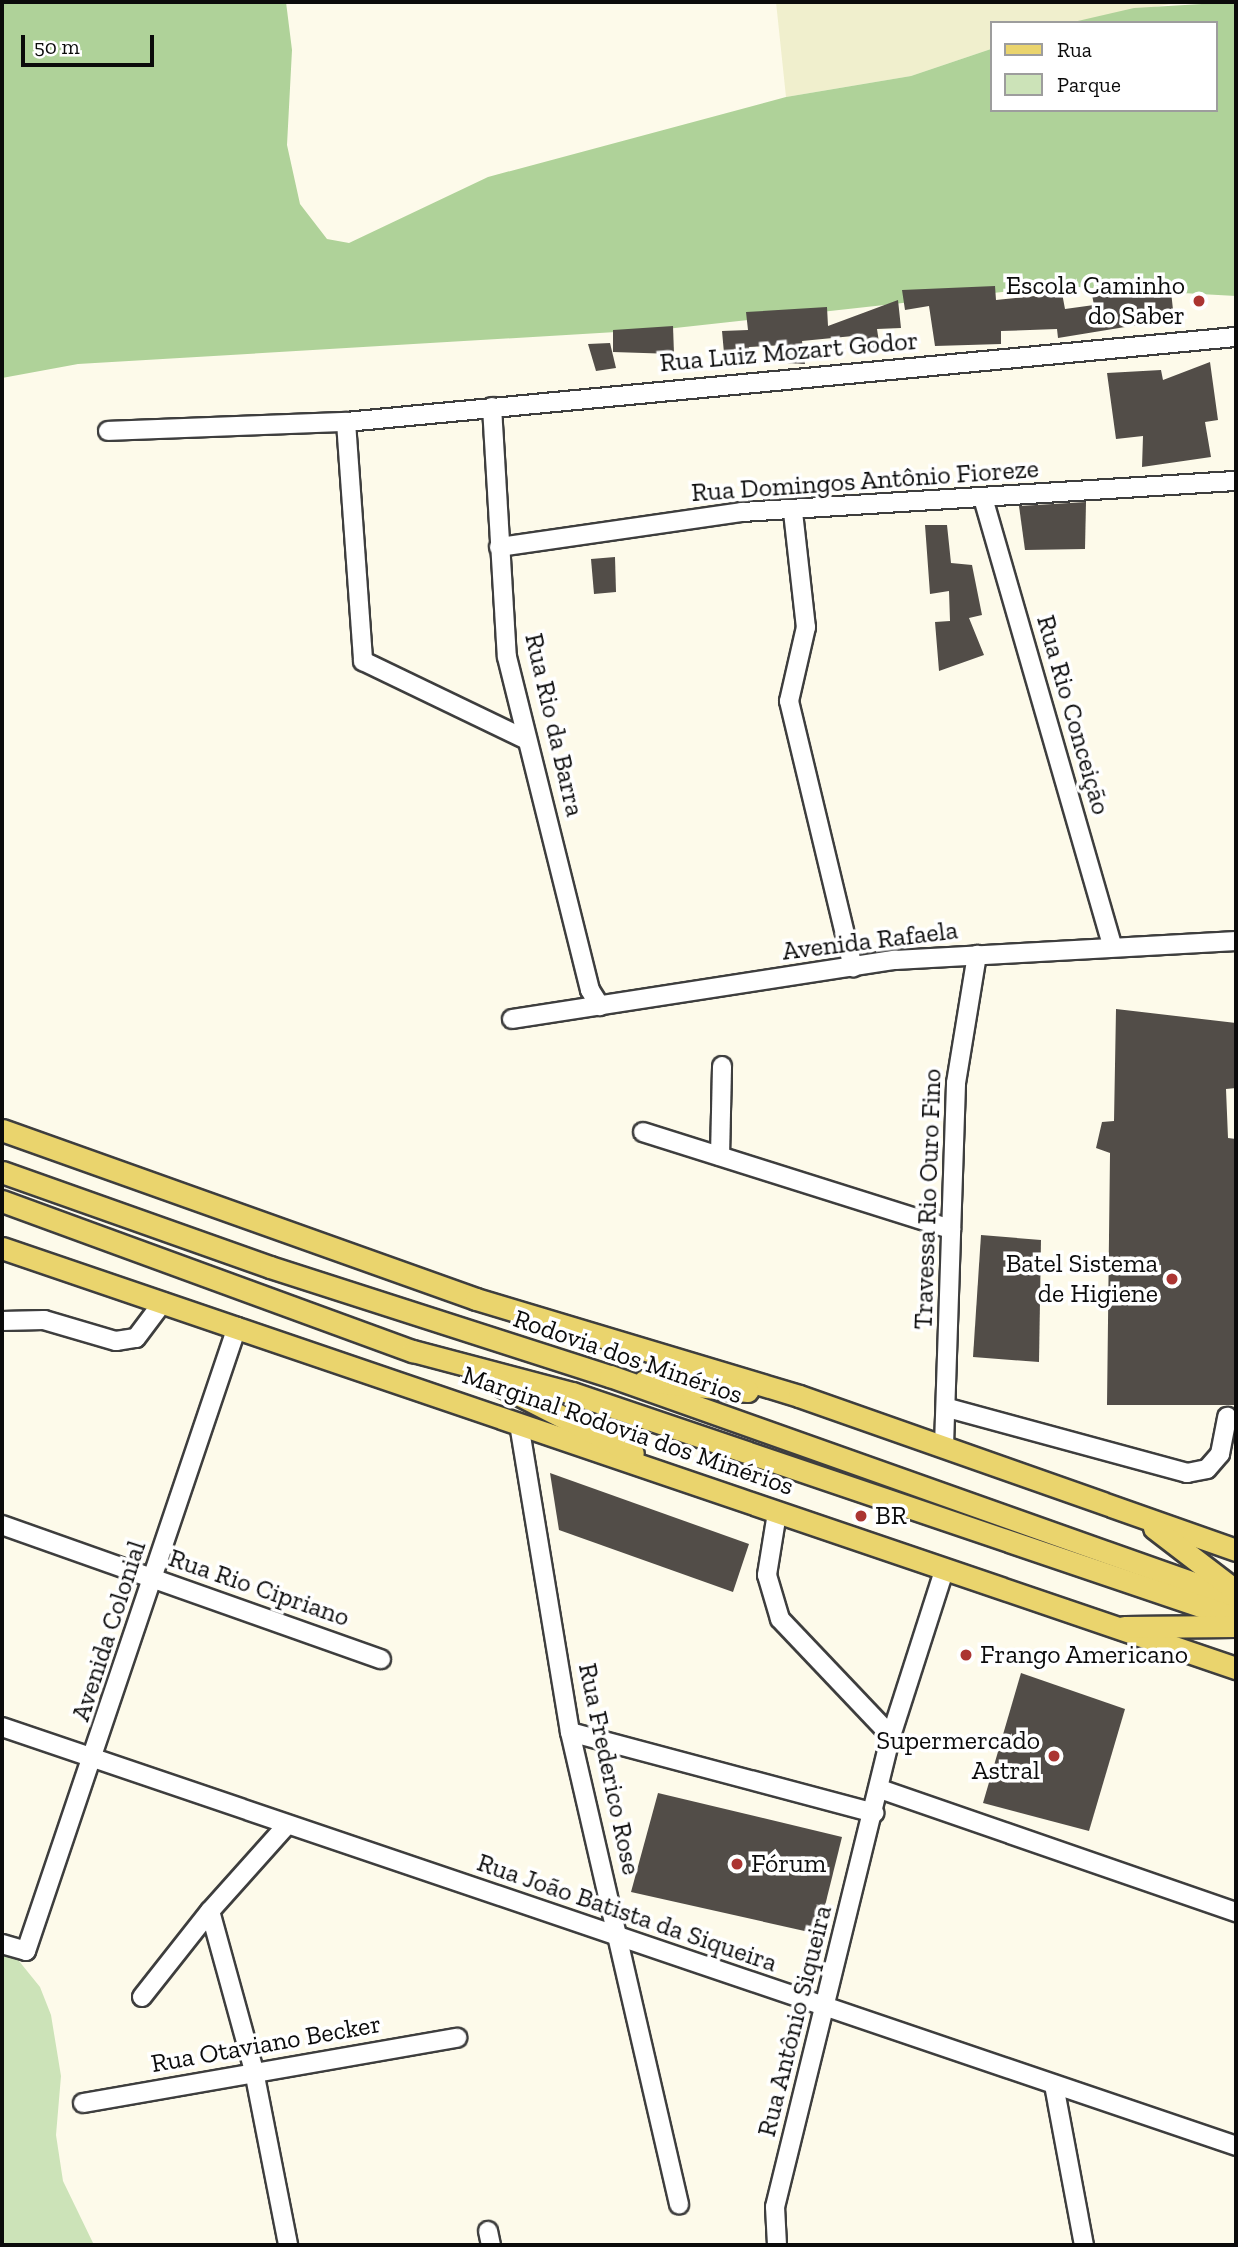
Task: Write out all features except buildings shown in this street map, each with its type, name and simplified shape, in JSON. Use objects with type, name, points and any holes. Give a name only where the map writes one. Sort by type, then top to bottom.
[{"type":"main road","points":[[2,1130],[476,1299],[799,1396],[1236,1549]]},
{"type":"main road","name":"Rodovia dos Minérios","points":[[2,1172],[615,1378],[1236,1598]]},
{"type":"main road","name":"Rodovia dos Minérios","points":[[2,1201],[441,1360],[572,1393],[1236,1618]]},
{"type":"main road","name":"Marginal Rodovia dos Minérios","points":[[2,1248],[945,1568],[1108,1627],[1236,1668]]},
{"type":"main road","points":[[441,1360],[592,1430],[671,1475]]},
{"type":"main road","points":[[615,1378],[799,1396]]},
{"type":"main road","points":[[1139,1516],[1236,1591]]},
{"type":"main road","points":[[1108,1627],[1236,1626]]},
{"type":"street","name":"Rua Luiz Mozart Godor","points":[[108,431],[346,422],[1236,337]]},
{"type":"street","name":"Rua Rio da Barra","points":[[492,407],[507,657],[590,990],[600,1006]]},
{"type":"street","points":[[346,422],[363,661],[527,740]]},
{"type":"street","name":"Rua Domingos Antônio Fioreze","points":[[499,547],[742,512],[793,512],[1236,481]]},
{"type":"street","name":"Rua Rio Conceição","points":[[983,498],[1112,946]]},
{"type":"street","points":[[793,512],[806,627],[789,701],[853,967]]},
{"type":"street","name":"Avenida Rafaela","points":[[512,1019],[853,967],[1112,946],[1236,942]]},
{"type":"street","name":"Travessa Rio Ouro Fino","points":[[944,1446],[948,1408],[956,1083],[977,955]]},
{"type":"street","points":[[720,1156],[722,1066]]},
{"type":"street","points":[[643,1132],[951,1229]]},
{"type":"street","points":[[2,1321],[44,1320],[116,1341],[136,1338],[163,1302]]},
{"type":"street","name":"Avenida Colonial","points":[[2,1944],[26,1951],[94,1759],[237,1327]]},
{"type":"street","points":[[948,1408],[1187,1473],[1207,1469],[1220,1454],[1227,1417]]},
{"type":"street","name":"Rua Frederico Rose","points":[[519,1423],[570,1732],[621,1938],[679,2205]]},
{"type":"street","points":[[777,1513],[767,1575],[780,1619],[891,1737]]},
{"type":"street","name":"Rua Rio Cipriano","points":[[2,1525],[381,1658]]},
{"type":"street","name":"Rua Antônio Siqueira","points":[[777,2245],[775,2207],[891,1737],[945,1568]]},
{"type":"street","name":"Rua João Batista da Siqueira","points":[[2,1727],[286,1826],[1236,2146]]},
{"type":"street","points":[[570,1732],[874,1813]]},
{"type":"street","points":[[880,1789],[1236,1912]]},
{"type":"street","points":[[142,1997],[209,1911],[286,1826]]},
{"type":"street","points":[[209,1911],[254,2071],[288,2245]]},
{"type":"street","name":"Rua Otaviano Becker","points":[[83,2103],[254,2071],[457,2038]]},
{"type":"street","points":[[1054,2085],[1084,2245]]},
{"type":"green space","points":[[2,2],[286,2],[292,50],[287,145],[300,204],[327,239],[349,243],[488,177],[786,97],[911,76],[990,49],[990,112],[1217,112],[1217,21],[1078,21],[1134,8],[1236,2],[1236,296],[1057,286],[666,329],[78,364],[2,378]]},
{"type":"green space","points":[[776,2],[1181,2],[1080,21],[990,21],[990,49],[911,76],[786,97]]},
{"type":"green space","points":[[2,1940],[40,1987],[51,2015],[61,2076],[56,2135],[63,2181],[94,2245],[2,2245]]},
{"type":"place","name":"Escola Caminho do Saber","points":[[1199,301]]},
{"type":"place","name":"Batel Sistema de Higiene","points":[[1172,1279]]},
{"type":"place","name":"BR","points":[[861,1516]]},
{"type":"place","name":"Frango Americano","points":[[966,1655]]},
{"type":"place","name":"Supermercado Astral","points":[[1054,1756]]},
{"type":"place","name":"Fórum","points":[[737,1864]]}]
